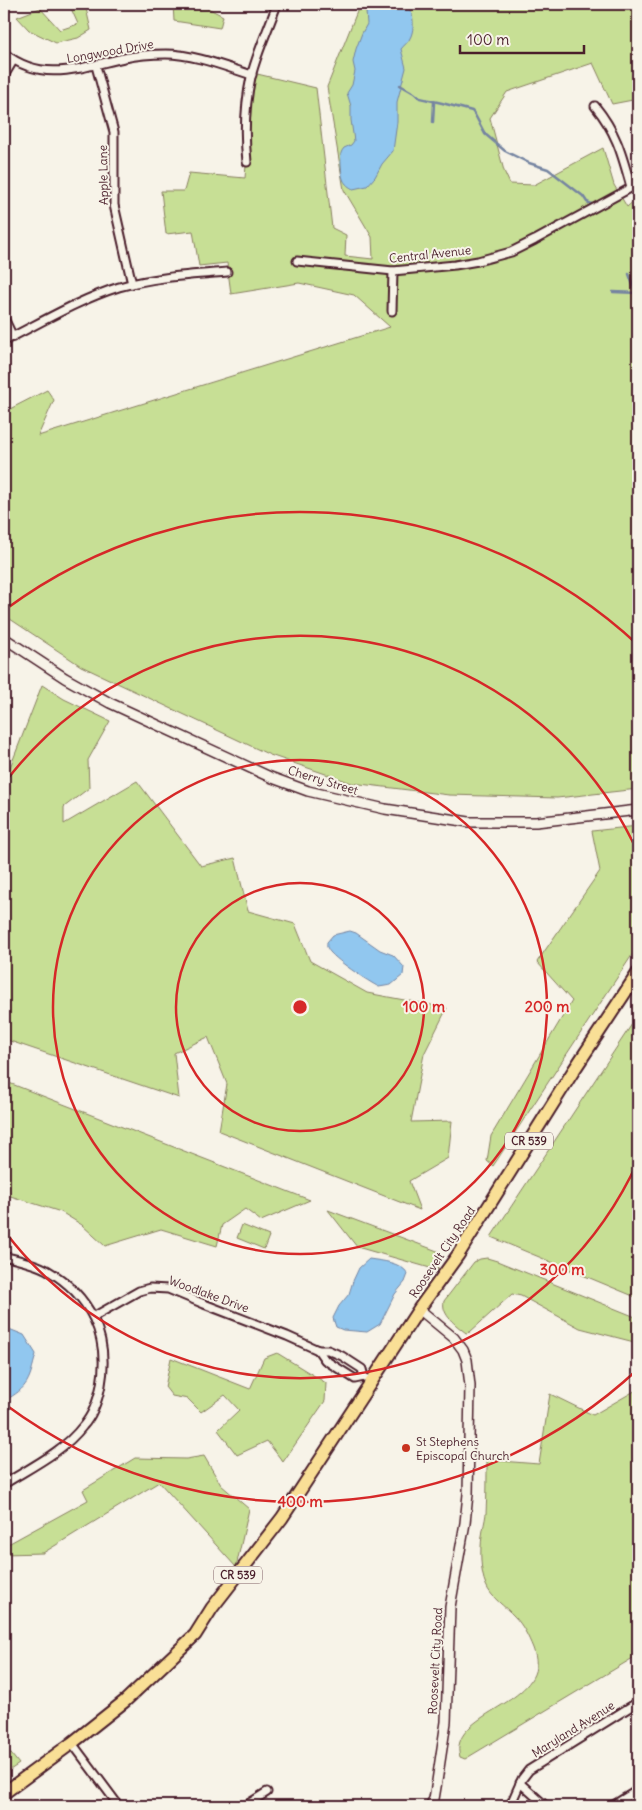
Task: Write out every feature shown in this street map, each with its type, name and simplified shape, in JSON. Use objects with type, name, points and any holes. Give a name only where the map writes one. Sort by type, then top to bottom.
[{"type":"main road","name":"Roosevelt City Road","points":[[419,1309],[458,1255],[574,1070],[638,973]]},
{"type":"main road","name":"CR 539","points":[[4,1792],[72,1743],[139,1689],[195,1635],[212,1608],[282,1518],[368,1380],[419,1309]]},
{"type":"street","points":[[247,162],[245,141],[246,103],[252,75],[277,4]]},
{"type":"street","name":"Longwood Drive","points":[[4,53],[13,61],[36,69],[56,71],[96,66],[125,58],[169,54],[208,62],[252,75]]},
{"type":"street","points":[[4,76],[13,61]]},
{"type":"street","name":"Apple Lane","points":[[96,66],[114,132],[114,206],[132,284]]},
{"type":"street","points":[[594,106],[608,122],[619,144],[635,186]]},
{"type":"street","name":"Central Avenue","points":[[297,261],[393,271],[455,265],[511,252],[635,186]]},
{"type":"street","points":[[392,312],[393,271]]},
{"type":"street","points":[[4,341],[78,303],[108,291],[132,284],[227,272]]},
{"type":"street","points":[[4,318],[13,337]]},
{"type":"street","name":"Cherry Street","points":[[4,638],[65,678],[110,703],[270,777],[308,791],[385,809],[469,822],[536,822],[638,810]]},
{"type":"street","points":[[4,1256],[46,1269],[78,1294],[93,1317],[100,1333],[104,1354],[100,1390],[92,1413],[85,1425],[64,1446],[4,1484]]},
{"type":"street","name":"Woodlake Drive","points":[[93,1317],[139,1291],[150,1288],[168,1289],[318,1350],[328,1350],[342,1356],[362,1369],[368,1380]]},
{"type":"street","name":"Roosevelt City Road","points":[[419,1309],[454,1338],[463,1350],[468,1360],[470,1386],[468,1494],[465,1523],[450,1607],[446,1722],[434,1799],[430,1806]]},
{"type":"street","name":"Woodlake Drive","points":[[318,1350],[325,1360],[355,1379],[368,1380]]},
{"type":"street","name":"Maryland Avenue","points":[[510,1806],[525,1774],[536,1765],[638,1702]]},
{"type":"street","points":[[72,1743],[119,1806]]},
{"type":"street","points":[[520,1783],[546,1806]]},
{"type":"street","points":[[612,1806],[638,1790]]},
{"type":"street","points":[[245,1806],[267,1792]]},
{"type":"green space","points":[[69,4],[85,4],[91,30],[78,38],[56,43],[29,30],[17,17],[40,8],[60,30],[78,24]]},
{"type":"green space","points":[[173,4],[200,4],[223,16],[220,28],[174,21]]},
{"type":"green space","points":[[360,4],[638,4],[638,99],[612,104],[593,63],[507,92],[490,118],[504,171],[510,184],[534,185],[603,148],[614,185],[627,207],[638,197],[638,217],[634,219],[638,221],[638,789],[557,798],[449,795],[352,783],[270,755],[81,666],[4,615],[4,412],[47,390],[54,400],[38,436],[390,327],[354,295],[299,283],[231,294],[227,263],[199,266],[193,231],[166,234],[161,191],[184,191],[189,173],[245,178],[253,73],[316,88],[332,228],[346,235],[345,256],[373,259],[372,237],[344,190],[327,87]]},
{"type":"green space","points":[[42,685],[64,699],[110,721],[88,760],[89,788],[64,807],[64,824],[137,781],[201,866],[235,858],[248,911],[295,924],[310,961],[367,993],[447,1008],[424,1054],[411,1122],[452,1121],[448,1158],[409,1181],[420,1210],[219,1131],[227,1084],[208,1037],[174,1053],[179,1098],[4,1039],[4,783]]},
{"type":"green space","points":[[638,826],[638,946],[493,1166],[487,1161],[491,1136],[572,1001],[537,962],[600,871],[592,831]]},
{"type":"green space","points":[[638,1015],[638,1298],[491,1237]]},
{"type":"green space","points":[[4,1081],[310,1200],[261,1221],[245,1209],[222,1225],[217,1246],[161,1229],[105,1246],[82,1225],[61,1212],[4,1194]]},
{"type":"green space","points":[[328,1210],[440,1252],[437,1270],[357,1247]]},
{"type":"green space","points":[[242,1225],[269,1236],[264,1249],[237,1238]]},
{"type":"green space","points":[[487,1258],[638,1318],[638,1343],[580,1328],[521,1296],[512,1294],[470,1332],[466,1333],[447,1315],[444,1301],[474,1262]]},
{"type":"green space","points":[[277,1353],[326,1383],[325,1401],[283,1462],[267,1441],[237,1455],[218,1430],[239,1410],[225,1395],[201,1412],[188,1399],[172,1396],[165,1387],[171,1358],[250,1389],[264,1358]]},
{"type":"green space","points":[[638,1389],[638,1655],[465,1759],[460,1757],[460,1743],[466,1731],[477,1721],[520,1692],[531,1681],[536,1667],[536,1657],[525,1631],[517,1619],[488,1590],[483,1574],[481,1548],[486,1514],[487,1460],[539,1464],[550,1394],[593,1415]]},
{"type":"green space","points":[[204,1456],[221,1485],[249,1509],[236,1567],[159,1482],[43,1553],[4,1554],[4,1543],[10,1543],[88,1500],[83,1490],[135,1458],[186,1459]]},
{"type":"green space","points":[[4,1745],[19,1764],[4,1774]]},
{"type":"water","points":[[372,4],[403,4],[407,6],[413,18],[413,27],[408,42],[401,49],[406,68],[397,102],[397,122],[393,151],[367,186],[353,189],[344,181],[341,164],[342,150],[354,141],[351,106],[347,93],[352,85],[355,71],[353,62],[356,49],[367,24],[366,11]]},
{"type":"water","points":[[350,931],[356,933],[380,950],[393,955],[404,967],[403,975],[391,985],[379,987],[343,964],[327,948],[327,942],[333,935]]},
{"type":"water","points":[[369,1259],[385,1261],[396,1265],[408,1274],[405,1282],[395,1294],[380,1324],[367,1332],[343,1330],[336,1327],[333,1318],[339,1306],[349,1294],[359,1268]]},
{"type":"water","points":[[4,1327],[24,1335],[36,1354],[27,1382],[19,1392],[4,1401]]},
{"type":"waterway","points":[[400,85],[420,98],[472,111],[485,134],[505,151],[529,163],[548,169],[583,196],[587,202],[594,205]]},
{"type":"waterway","points":[[433,122],[434,102]]},
{"type":"waterway","points":[[629,274],[636,293]]},
{"type":"waterway","points":[[613,292],[638,293]]},
{"type":"place","name":"St Stephens Episcopal Church","points":[[406,1448]]}]
